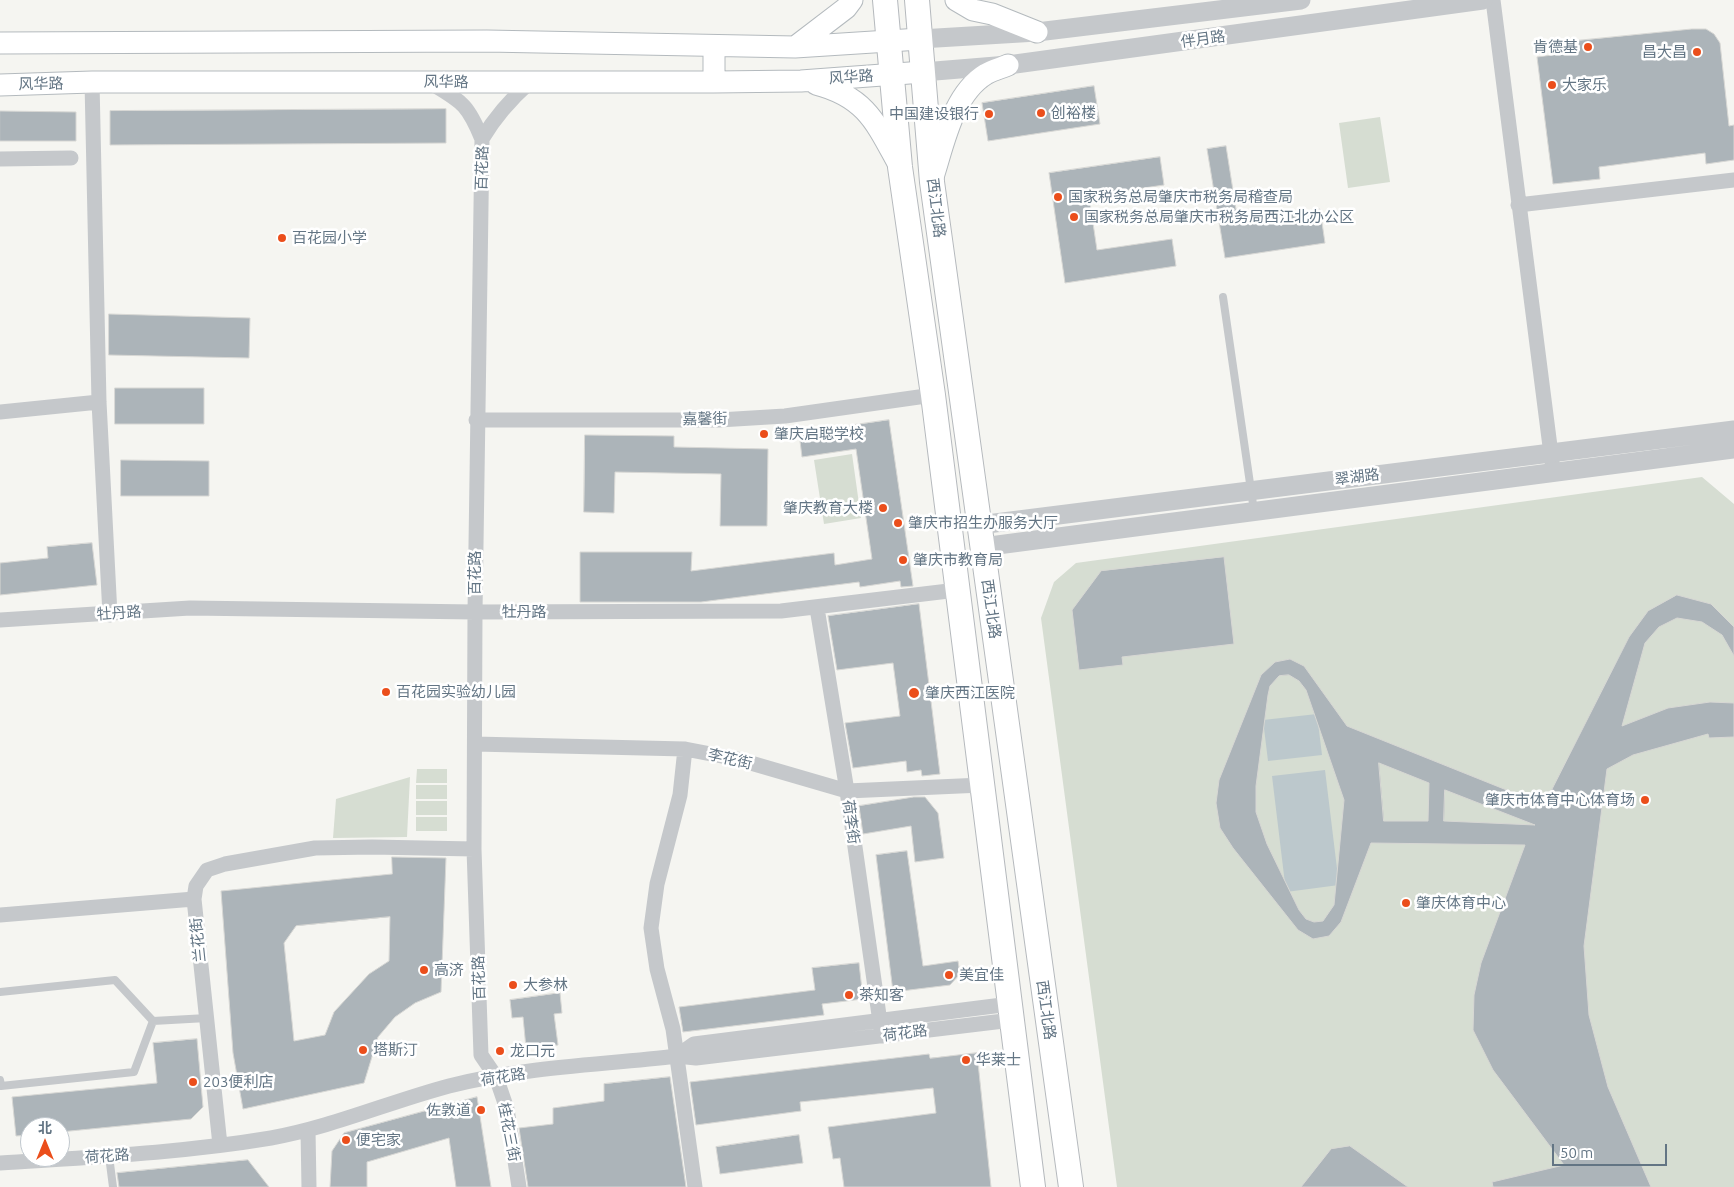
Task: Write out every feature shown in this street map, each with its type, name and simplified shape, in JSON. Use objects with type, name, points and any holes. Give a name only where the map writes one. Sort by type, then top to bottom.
[{"type":"main road","points":[[795,47],[846,8],[852,0]]},
{"type":"main road","name":"西江北路","points":[[885,0],[900,167],[932,396],[1033,1187]]},
{"type":"main road","name":"西江北路","points":[[917,0],[936,214],[1071,1187]]},
{"type":"main road","points":[[956,0],[972,10],[992,14],[1037,32]]},
{"type":"main road","points":[[0,43],[486,41],[795,47],[920,39]]},
{"type":"main road","points":[[714,46],[714,82]]},
{"type":"main road","points":[[932,182],[949,126],[958,107],[969,91],[986,74],[1008,65]]},
{"type":"main road","name":"风华路","points":[[0,85],[92,82],[801,81],[923,72]]},
{"type":"main road","points":[[801,81],[838,90],[859,104],[876,122],[900,167]]},
{"type":"main road","points":[[908,219],[936,214]]},
{"type":"street","name":"伴月路","points":[[920,39],[1037,32],[1301,0]]},
{"type":"street","name":"伴月路","points":[[923,72],[1008,65],[1483,0]]},
{"type":"street","points":[[1492,0],[1553,473]]},
{"type":"street","points":[[92,82],[99,402],[110,615]]},
{"type":"street","points":[[428,82],[459,100],[471,112],[482,139]]},
{"type":"street","name":"百花路","points":[[496,1077],[481,1055],[474,849],[476,420],[482,139],[512,98],[530,82]]},
{"type":"street","points":[[0,159],[71,158]]},
{"type":"street","points":[[1518,205],[1734,180]]},
{"type":"street","name":"嘉馨街","points":[[476,420],[728,419],[785,416],[932,396]]},
{"type":"street","points":[[0,412],[99,402]]},
{"type":"street","name":"翠湖路","points":[[981,536],[1251,491],[1734,430]]},
{"type":"street","name":"翠湖路","points":[[981,536],[1254,511],[1734,449]]},
{"type":"street","name":"牡丹路","points":[[0,620],[110,615],[190,608],[475,612],[781,611],[957,590]]},
{"type":"street","name":"荷李街","points":[[817,608],[847,791],[881,1028]]},
{"type":"street","name":"李花街","points":[[475,744],[685,749],[737,759],[847,791],[982,785]]},
{"type":"street","points":[[685,749],[680,795],[657,884],[651,928],[657,969],[673,1029],[695,1187]]},
{"type":"street","points":[[194,899],[196,886],[207,870],[225,864],[306,850],[372,846],[474,849]]},
{"type":"street","name":"兰花街","points":[[0,915],[194,899],[220,1145]]},
{"type":"street","name":"荷花路","points":[[0,1163],[186,1151],[331,1125],[448,1086],[496,1077],[677,1056],[696,1058],[881,1028],[1011,1012]]},
{"type":"street","name":"桂花三街","points":[[496,1077],[507,1109],[519,1187]]},
{"type":"street","points":[[308,1130],[309,1187]]},
{"type":"lane","points":[[1223,297],[1254,511]]},
{"type":"lane","points":[[0,992],[115,980],[153,1021]]},
{"type":"lane","points":[[153,1021],[207,1018]]},
{"type":"lane","points":[[0,1080],[0,1086],[134,1072],[153,1021]]},
{"type":"lane","points":[[109,1156],[113,1187]]},
{"type":"shaded area","points":[[1380,117],[1390,182],[1348,188],[1339,123]]},
{"type":"shaded area","points":[[852,454],[861,518],[824,524],[814,460]]},
{"type":"shaded area","name":"肇庆体育中心","points":[[1702,477],[1734,504],[1734,1187],[1117,1187],[1041,618],[1054,582],[1076,563]]},
{"type":"shaded area","points":[[1317,714],[1322,755],[1268,761],[1263,720]]},
{"type":"shaded area","points":[[417,769],[447,769],[447,783],[416,783]]},
{"type":"shaded area","points":[[1325,770],[1339,885],[1286,892],[1272,776]]},
{"type":"shaded area","points":[[410,777],[407,837],[333,838],[336,799]]},
{"type":"shaded area","points":[[416,785],[447,785],[447,799],[416,799]]},
{"type":"shaded area","points":[[416,801],[447,801],[447,815],[416,815]]},
{"type":"shaded area","points":[[416,817],[447,817],[447,831],[416,831]]},
{"type":"building","points":[[1706,29],[1714,34],[1720,43],[1729,126],[1734,125],[1734,160],[1706,164],[1705,153],[1599,167],[1600,179],[1553,184],[1537,57],[1567,53],[1565,42]]},
{"type":"building","name":"创裕楼","points":[[1094,86],[1100,124],[988,141],[982,103]]},
{"type":"building","points":[[446,109],[446,143],[110,145],[110,111]]},
{"type":"building","points":[[0,111],[76,112],[76,141],[0,141]]},
{"type":"building","points":[[1226,146],[1238,222],[1320,209],[1325,243],[1225,258],[1207,149]]},
{"type":"building","name":"国家税务总局肇庆市税务局西江北办公区","points":[[1160,157],[1164,185],[1089,196],[1097,250],[1172,239],[1176,266],[1065,283],[1049,173]]},
{"type":"building","points":[[109,314],[250,318],[249,358],[109,355]]},
{"type":"building","points":[[115,388],[204,388],[204,424],[115,424]]},
{"type":"building","points":[[889,420],[913,586],[901,587],[900,581],[860,587],[859,582],[701,602],[580,602],[580,552],[692,552],[691,571],[834,553],[835,565],[872,559],[856,449],[802,457],[799,433]]},
{"type":"building","points":[[585,435],[674,436],[674,447],[768,449],[767,526],[720,526],[721,474],[615,472],[614,513],[584,512]]},
{"type":"building","points":[[121,460],[209,461],[209,496],[121,496]]},
{"type":"building","points":[[92,543],[97,585],[0,595],[0,563],[48,558],[47,547]]},
{"type":"building","points":[[1224,557],[1234,644],[1122,657],[1123,665],[1079,670],[1072,610],[1101,571]]},
{"type":"building","points":[[1677,595],[1711,604],[1734,627],[1734,656],[1722,635],[1702,622],[1677,618],[1659,627],[1645,643],[1622,726],[1668,708],[1710,702],[1734,703],[1734,737],[1709,738],[1708,734],[1633,755],[1607,769],[1584,946],[1589,1015],[1608,1087],[1651,1187],[1493,1187],[1492,1182],[1564,1165],[1493,1070],[1473,1030],[1474,995],[1481,963],[1525,845],[1371,843],[1341,922],[1329,936],[1313,939],[1298,930],[1233,848],[1220,828],[1216,803],[1219,780],[1261,675],[1275,662],[1290,659],[1304,666],[1347,726],[1544,805],[1629,637],[1648,611]],"holes":[[[1289,675],[1299,681],[1306,690],[1344,800],[1334,905],[1323,921],[1314,922],[1306,919],[1299,910],[1267,844],[1256,812],[1256,786],[1268,695],[1270,686],[1279,676]],[[1379,763],[1429,783],[1428,821],[1384,821]],[[1445,790],[1535,825],[1444,821]]]},
{"type":"building","name":"肇庆西江医院","points":[[919,604],[940,774],[922,776],[921,770],[907,772],[906,761],[853,768],[845,723],[900,716],[893,663],[837,670],[828,616]]},
{"type":"building","points":[[925,797],[938,813],[944,858],[915,862],[911,826],[863,834],[859,806]]},
{"type":"building","points":[[907,851],[923,966],[958,961],[960,974],[950,985],[893,992],[876,855]]},
{"type":"building","points":[[392,857],[446,858],[441,992],[415,1003],[395,1017],[378,1037],[364,1083],[243,1109],[233,1053],[221,891],[392,874]],"holes":[[[390,917],[389,961],[369,974],[334,1012],[325,1035],[294,1041],[284,943],[296,926]]]},
{"type":"building","points":[[859,963],[863,999],[822,1004],[824,1015],[683,1032],[679,1007],[815,990],[812,968]]},
{"type":"building","points":[[560,993],[562,1013],[554,1014],[558,1045],[526,1048],[523,1017],[512,1018],[510,1000]]},
{"type":"building","points":[[197,1039],[203,1107],[191,1119],[70,1131],[70,1117],[20,1117],[20,1136],[16,1136],[12,1097],[157,1083],[153,1043]]},
{"type":"building","points":[[977,1053],[991,1187],[844,1187],[840,1158],[833,1159],[828,1127],[936,1113],[933,1088],[800,1102],[801,1111],[696,1125],[690,1082],[929,1054],[930,1058]]},
{"type":"building","points":[[670,1077],[686,1187],[528,1187],[519,1128],[553,1124],[553,1108],[604,1101],[604,1084]]},
{"type":"building","points":[[477,1097],[491,1187],[456,1187],[449,1138],[367,1162],[367,1187],[330,1187],[332,1151],[344,1133]]},
{"type":"building","points":[[799,1135],[803,1163],[720,1174],[716,1147]]},
{"type":"building","points":[[1350,1146],[1408,1187],[1301,1187],[1331,1149]]},
{"type":"building","points":[[248,1160],[269,1187],[119,1187],[117,1173]]},
{"type":"place","name":"肯德基","points":[[1588,47]]},
{"type":"place","name":"昌大昌","points":[[1697,52]]},
{"type":"place","name":"大家乐","points":[[1552,85]]},
{"type":"place","name":"创裕楼","points":[[1041,113]]},
{"type":"place","name":"中国建设银行","points":[[989,114]]},
{"type":"place","name":"国家税务总局肇庆市税务局稽查局","points":[[1058,197]]},
{"type":"place","name":"国家税务总局肇庆市税务局西江北办公区","points":[[1074,217]]},
{"type":"place","name":"百花园小学","points":[[282,238]]},
{"type":"place","name":"肇庆启聪学校","points":[[764,434]]},
{"type":"place","name":"肇庆教育大楼","points":[[883,508]]},
{"type":"place","name":"肇庆市招生办服务大厅","points":[[898,523]]},
{"type":"place","name":"肇庆市教育局","points":[[903,560]]},
{"type":"place","name":"百花园实验幼儿园","points":[[386,692]]},
{"type":"place","name":"肇庆西江医院","points":[[914,693]]},
{"type":"place","name":"肇庆市体育中心体育场","points":[[1645,800]]},
{"type":"place","name":"肇庆体育中心","points":[[1406,903]]},
{"type":"place","name":"高济","points":[[424,970]]},
{"type":"place","name":"美宜佳","points":[[949,975]]},
{"type":"place","name":"大参林","points":[[513,985]]},
{"type":"place","name":"茶知客","points":[[849,995]]},
{"type":"place","name":"塔斯汀","points":[[363,1050]]},
{"type":"place","name":"龙口元","points":[[500,1051]]},
{"type":"place","name":"华莱士","points":[[966,1060]]},
{"type":"place","name":"203便利店","points":[[193,1082]]},
{"type":"place","name":"佐敦道","points":[[481,1110]]},
{"type":"place","name":"便宅家","points":[[346,1140]]}]
